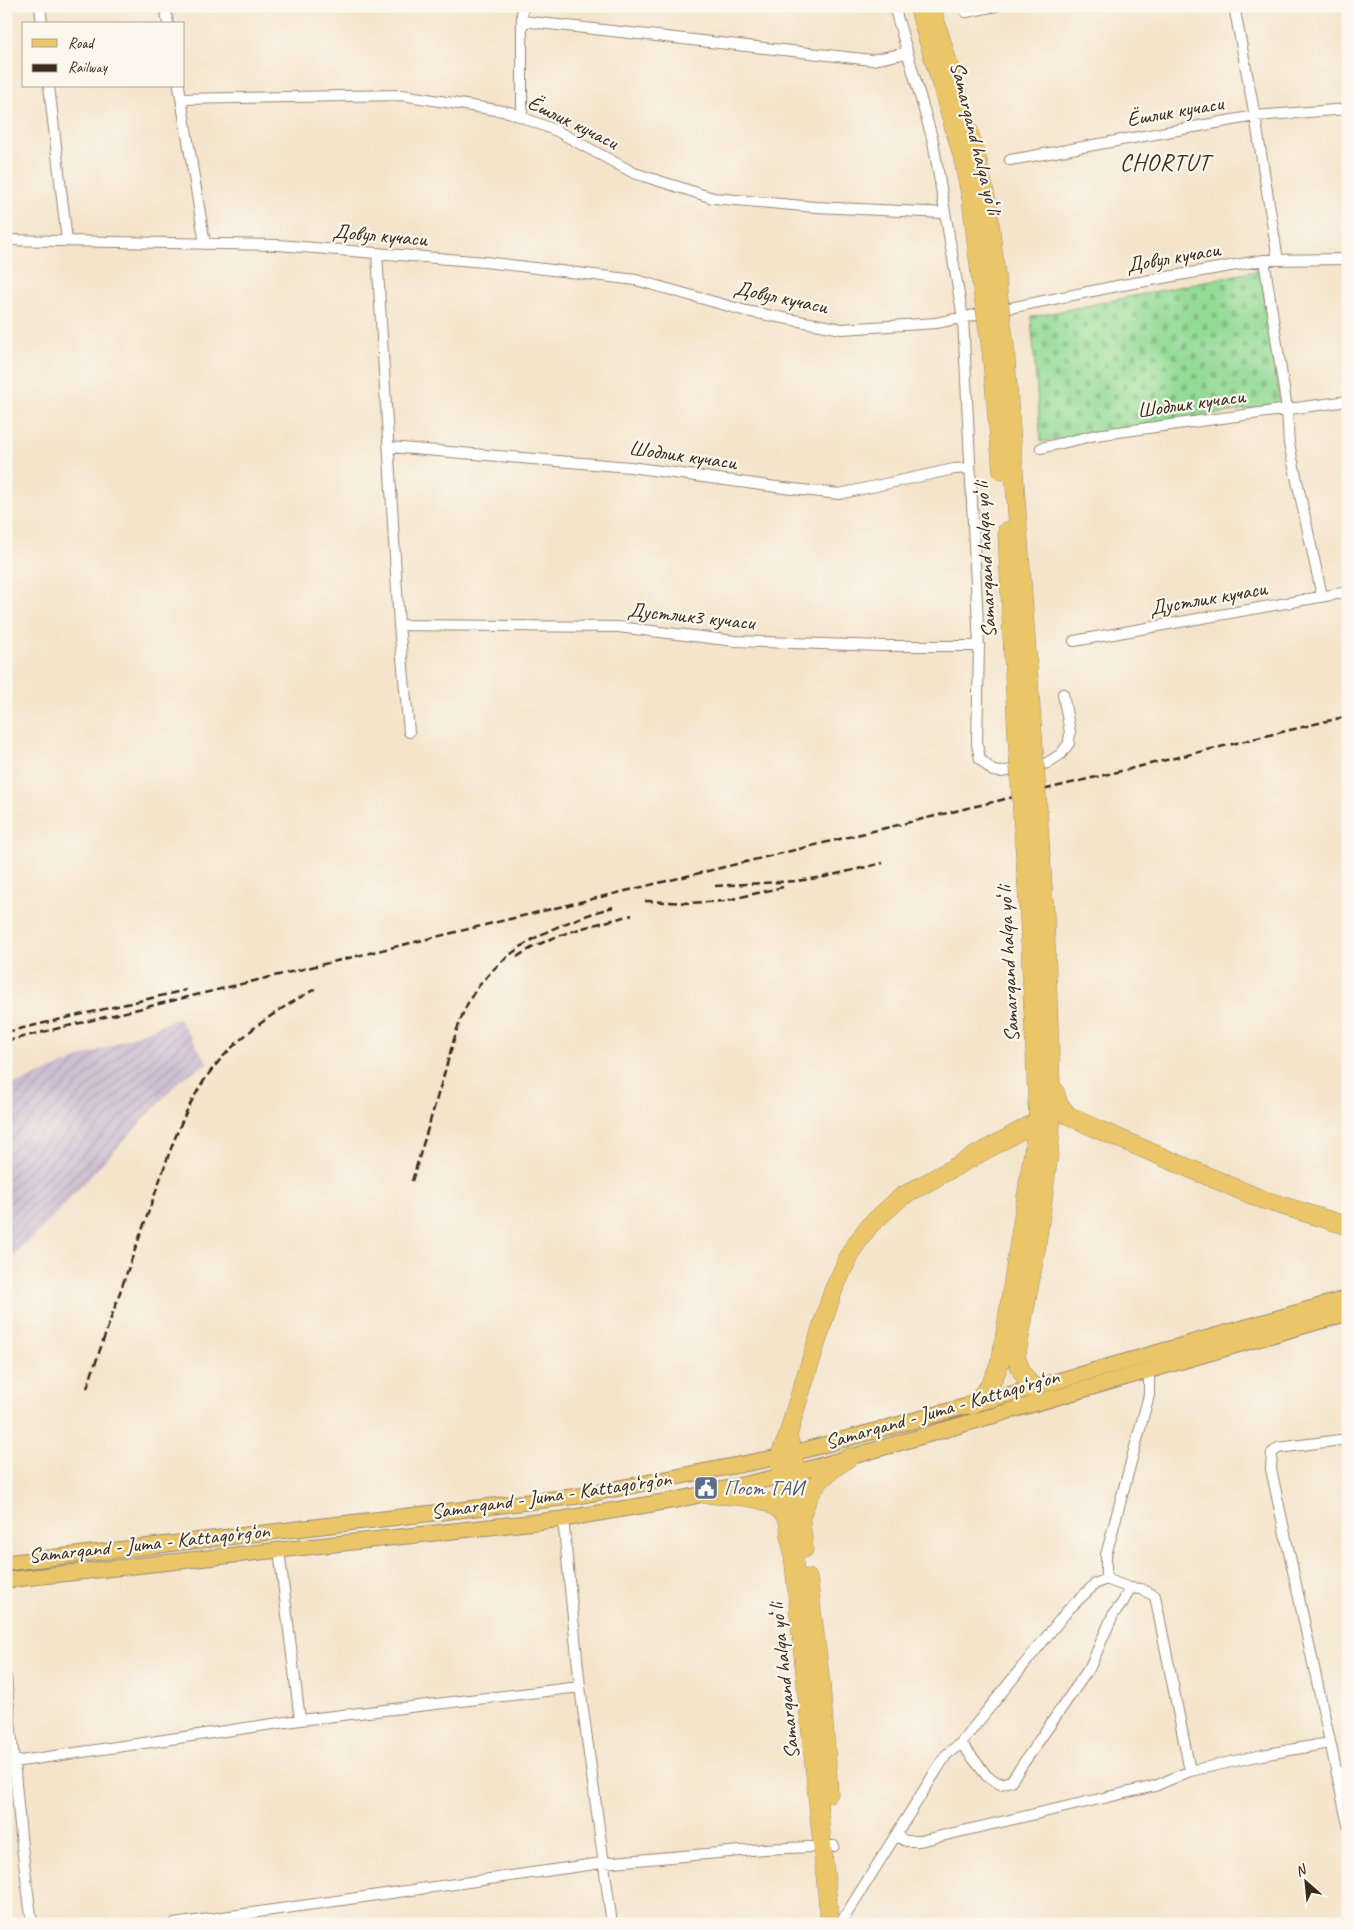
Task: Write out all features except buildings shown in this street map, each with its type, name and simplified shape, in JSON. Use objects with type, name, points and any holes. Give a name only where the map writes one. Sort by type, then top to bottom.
[{"type":"highway","name":"Samarqand halqa yoʻli","points":[[918,6],[962,155],[989,283],[998,348],[1049,1067],[1045,1116],[1001,1358],[995,1378],[986,1393],[972,1405]]},
{"type":"highway","name":"Samarqand halqa yoʻli","points":[[931,6],[978,162],[988,207],[989,283]]},
{"type":"highway","name":"Samarqand halqa yoʻli","points":[[1033,1388],[1023,1374],[1016,1358],[1039,1228],[1049,1153],[1045,1116],[1038,1096],[1037,918]]},
{"type":"highway","points":[[1049,1067],[1054,1080],[1056,1099],[1069,1116],[1261,1199],[1348,1226]]},
{"type":"highway","points":[[1007,1136],[1030,1117],[1038,1096]]},
{"type":"highway","name":"Samarqand halqa yoʻli","points":[[838,1923],[828,1846],[821,1684],[788,1475],[786,1456],[788,1436],[833,1291],[852,1250],[869,1226],[901,1196],[1045,1116]]},
{"type":"highway","points":[[704,1494],[765,1501],[779,1507],[794,1519],[812,1488],[825,1474],[850,1457]]},
{"type":"main road","name":"Samarqand - Juma - Kattaqo‘rg‘on","points":[[6,1563],[579,1496],[786,1456],[1348,1298]]},
{"type":"main road","name":"Samarqand - Juma - Kattaqo‘rg‘on","points":[[6,1580],[563,1519],[704,1494],[788,1475],[1348,1313]]},
{"type":"street","points":[[40,6],[42,22]]},
{"type":"street","points":[[165,6],[168,22]]},
{"type":"street","points":[[522,6],[522,117]]},
{"type":"street","points":[[894,6],[933,142],[962,318],[978,646],[978,744],[980,759],[993,771],[1001,772],[1046,763],[1061,754],[1069,743],[1070,732],[1063,694]]},
{"type":"street","points":[[966,12],[996,6]]},
{"type":"street","points":[[1234,6],[1255,116],[1278,260]]},
{"type":"street","points":[[522,21],[872,60],[906,53]]},
{"type":"street","points":[[49,88],[67,241]]},
{"type":"street","points":[[179,88],[206,244]]},
{"type":"street","name":"Ёшлик кучаси","points":[[181,99],[402,94],[509,112],[557,131],[634,173],[713,198],[815,207],[945,213]]},
{"type":"street","name":"Ёшлик кучаси","points":[[1010,160],[1255,116],[1348,109]]},
{"type":"street","name":"Довул кучаси","points":[[6,240],[278,245],[486,262],[636,280],[746,311],[842,329],[936,323],[1117,286],[1264,260],[1348,259]]},
{"type":"street","points":[[377,253],[399,625],[409,732]]},
{"type":"street","points":[[1264,260],[1287,409],[1289,444],[1322,596]]},
{"type":"street","name":"Шодлик кучаси","points":[[1041,448],[1096,435],[1348,401]]},
{"type":"street","name":"Шодлик кучаси","points":[[389,448],[630,467],[839,494],[970,468]]},
{"type":"street","name":"Дустлик кучаси","points":[[1074,641],[1348,592]]},
{"type":"street","name":"Дустлик3 кучаси","points":[[399,625],[618,627],[735,641],[882,646],[978,646]]},
{"type":"street","points":[[1106,1579],[1106,1555],[1149,1395],[1149,1371]]},
{"type":"street","points":[[1348,1439],[1278,1448],[1272,1453],[1271,1469],[1348,1825]]},
{"type":"street","points":[[563,1519],[580,1687],[602,1863],[612,1924]]},
{"type":"street","points":[[279,1550],[300,1720]]},
{"type":"street","points":[[838,1923],[896,1836],[946,1754],[961,1743],[1068,1610],[1095,1584],[1106,1579],[1130,1588],[1141,1589],[1155,1596],[1190,1771]]},
{"type":"street","points":[[961,1743],[986,1776],[1000,1784],[1011,1781],[1090,1668],[1113,1615],[1123,1602],[1130,1588]]},
{"type":"street","points":[[6,1677],[22,1846],[32,1924]]},
{"type":"street","points":[[14,1762],[300,1720],[580,1687]]},
{"type":"street","points":[[896,1836],[906,1841],[920,1841],[1156,1786],[1190,1771],[1329,1743]]},
{"type":"street","points":[[174,1924],[602,1863],[764,1849],[828,1846]]},
{"type":"shaded area","points":[[178,1018],[208,1063],[180,1080],[36,1235],[6,1261],[6,1088]]},
{"type":"green space","points":[[1260,270],[1281,404],[1041,442],[1031,317]]},
{"type":"railway","points":[[6,1041],[1348,716]]},
{"type":"railway","points":[[715,886],[797,881],[824,877],[883,863]]},
{"type":"railway","points":[[645,901],[690,903],[724,901],[783,887]]},
{"type":"railway","points":[[412,1181],[458,1028],[466,1006],[478,987],[507,957],[539,936],[556,927],[613,907]]},
{"type":"railway","points":[[517,957],[558,936],[632,915]]},
{"type":"railway","points":[[87,1388],[170,1151],[193,1099],[214,1067],[236,1043],[287,1005],[315,989]]},
{"type":"railway","points":[[6,1032],[186,990]]},
{"type":"place","name":"Пост ГАИ","points":[[706,1488]]},
{"type":"district","name":"CHORTUT","points":[[1165,162]]}]
